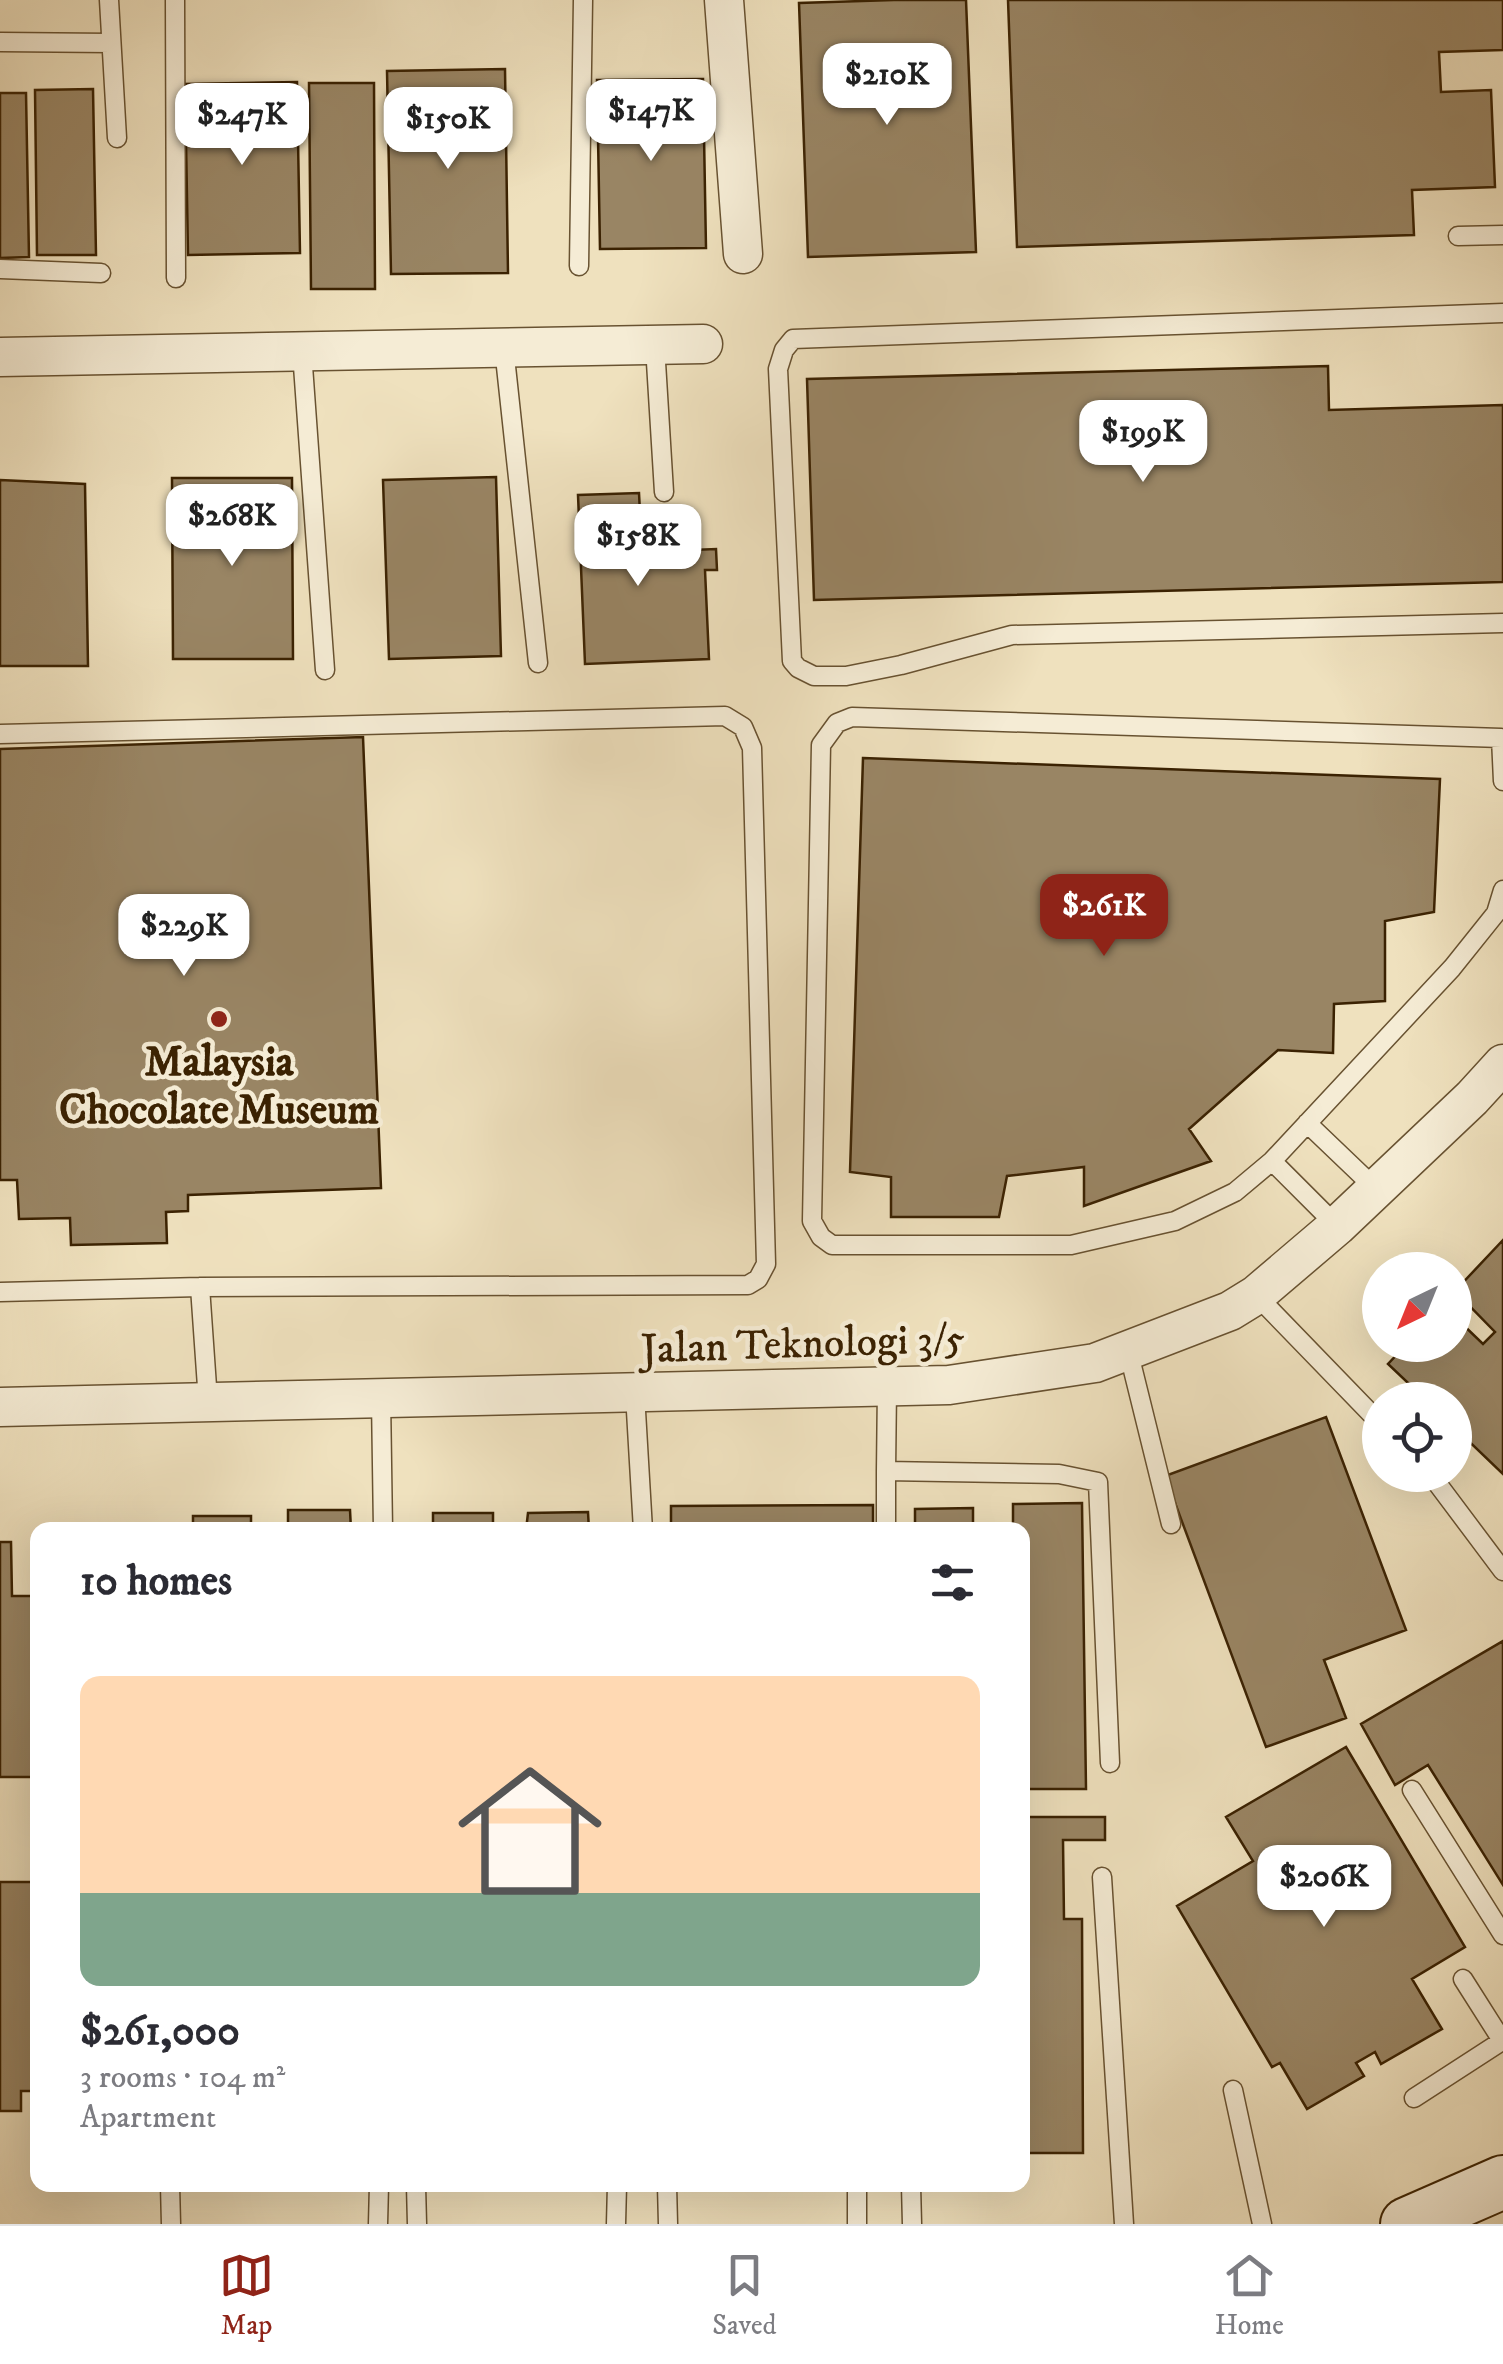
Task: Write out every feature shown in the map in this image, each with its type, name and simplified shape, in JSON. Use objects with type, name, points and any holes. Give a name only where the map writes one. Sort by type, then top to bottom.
[{"type":"street","points":[[724,0],[743,254]]},
{"type":"street","points":[[0,356],[703,344]]},
{"type":"street","name":"Jalan Teknologi 3/5","points":[[0,1408],[949,1385],[1095,1362],[1230,1312],[1256,1295],[1376,1190],[1503,1064]]},
{"type":"street","points":[[1407,2224],[1503,2182]]},
{"type":"lane","points":[[109,0],[117,138]]},
{"type":"lane","points":[[176,0],[176,278]]},
{"type":"lane","points":[[578,266],[582,0]]},
{"type":"lane","points":[[0,42],[111,43]]},
{"type":"lane","points":[[1458,236],[1503,235]]},
{"type":"lane","points":[[0,269],[102,273]]},
{"type":"lane","points":[[1503,313],[793,339],[784,350],[778,369],[792,661],[814,676],[846,676],[901,665],[1012,635],[1503,623]]},
{"type":"lane","points":[[655,346],[664,492]]},
{"type":"lane","points":[[504,348],[538,662]]},
{"type":"lane","points":[[302,352],[325,670]]},
{"type":"lane","points":[[0,734],[725,716],[743,727],[752,748],[766,1264],[758,1278],[748,1285],[200,1287],[0,1292]]},
{"type":"lane","points":[[1503,781],[1502,738],[852,717],[838,724],[821,745],[812,1221],[820,1237],[832,1245],[1071,1245],[1174,1221],[1236,1192],[1272,1161],[1452,968],[1496,913],[1503,890]]},
{"type":"lane","points":[[1308,1123],[1376,1190]]},
{"type":"lane","points":[[1272,1161],[1337,1226]]},
{"type":"lane","points":[[200,1287],[208,1401]]},
{"type":"lane","points":[[1256,1295],[1362,1404]]},
{"type":"lane","points":[[1128,1350],[1171,1524]]},
{"type":"lane","points":[[886,1522],[887,1387]]},
{"type":"lane","points":[[635,1394],[643,1522]]},
{"type":"lane","points":[[382,1398],[383,1522]]},
{"type":"lane","points":[[886,1471],[1059,1474],[1098,1482],[1110,1763]]},
{"type":"lane","points":[[1444,1492],[1503,1572]]},
{"type":"lane","points":[[1412,1790],[1503,1935]]},
{"type":"lane","points":[[1102,1877],[1124,2224]]},
{"type":"lane","points":[[1414,2098],[1503,2041],[1462,1979]]},
{"type":"lane","points":[[1234,2090],[1262,2224]]},
{"type":"lane","points":[[170,2192],[171,2224]]},
{"type":"lane","points":[[378,2224],[379,2192]]},
{"type":"lane","points":[[416,2192],[417,2224]]},
{"type":"lane","points":[[616,2224],[617,2192]]},
{"type":"lane","points":[[667,2192],[668,2224]]},
{"type":"lane","points":[[856,2224],[857,2192]]},
{"type":"lane","points":[[911,2192],[912,2224]]},
{"type":"building","points":[[966,0],[976,252],[808,257],[799,3]]},
{"type":"building","points":[[1008,0],[1503,0],[1503,50],[1439,52],[1441,92],[1491,90],[1495,187],[1412,190],[1414,235],[1017,247]]},
{"type":"building","points":[[505,69],[508,273],[391,274],[387,71]]},
{"type":"building","points":[[703,79],[706,248],[600,249],[597,80]]},
{"type":"building","points":[[297,82],[300,253],[188,255],[185,84]]},
{"type":"building","points":[[309,83],[374,83],[375,289],[311,289]]},
{"type":"building","points":[[93,89],[96,255],[37,255],[35,90]]},
{"type":"building","points":[[0,93],[26,93],[29,257],[0,258]]},
{"type":"building","points":[[1328,366],[1329,410],[1503,405],[1503,582],[814,600],[807,379]]},
{"type":"building","points":[[496,477],[501,656],[389,659],[383,480]]},
{"type":"building","points":[[172,478],[292,478],[293,659],[173,659]]},
{"type":"building","points":[[0,480],[85,484],[88,666],[0,666]]},
{"type":"building","points":[[639,493],[642,552],[716,549],[717,570],[705,570],[709,659],[585,664],[578,495]]},
{"type":"building","points":[[363,737],[381,1188],[188,1195],[188,1211],[166,1212],[167,1243],[71,1245],[70,1218],[19,1219],[17,1180],[0,1180],[0,749]]},
{"type":"building","points":[[863,758],[1440,779],[1434,912],[1385,921],[1385,1001],[1334,1004],[1333,1053],[1278,1050],[1189,1129],[1211,1161],[1084,1206],[1084,1167],[1007,1176],[999,1217],[891,1217],[891,1177],[850,1172]]},
{"type":"building","points":[[1503,1240],[1503,1474],[1472,1444],[1472,1382],[1407,1382],[1388,1364],[1472,1362],[1472,1333],[1483,1344],[1495,1332],[1472,1308],[1472,1273]]},
{"type":"building","points":[[1326,1417],[1406,1630],[1324,1660],[1346,1718],[1266,1747],[1165,1476]]},
{"type":"building","points":[[1082,1503],[1086,1789],[1030,1789],[1030,1522],[1013,1522],[1013,1504]]},
{"type":"building","points":[[873,1505],[873,1522],[671,1522],[671,1506]]},
{"type":"building","points":[[973,1508],[973,1522],[915,1522],[915,1509]]},
{"type":"building","points":[[288,1510],[350,1510],[351,1522],[288,1522]]},
{"type":"building","points":[[588,1512],[589,1522],[527,1522],[528,1513]]},
{"type":"building","points":[[433,1513],[493,1513],[493,1522],[433,1522]]},
{"type":"building","points":[[193,1516],[251,1516],[251,1522],[193,1522]]},
{"type":"building","points":[[0,1542],[11,1542],[12,1596],[30,1596],[30,1777],[0,1777]]},
{"type":"building","points":[[1503,1641],[1503,1885],[1428,1765],[1395,1785],[1361,1724]]},
{"type":"building","points":[[1346,1747],[1465,1947],[1412,1979],[1442,2029],[1381,2064],[1375,2052],[1356,2063],[1364,2076],[1307,2109],[1280,2063],[1272,2067],[1177,1906],[1253,1861],[1226,1817]]},
{"type":"building","points":[[1030,1817],[1105,1817],[1105,1840],[1063,1840],[1064,1919],[1082,1919],[1083,2153],[1030,2153]]},
{"type":"building","points":[[0,1882],[30,1882],[30,2091],[21,2091],[21,2111],[0,2111]]},
{"type":"place","name":"Malaysia Chocolate Museum","points":[[219,1019]]}]
